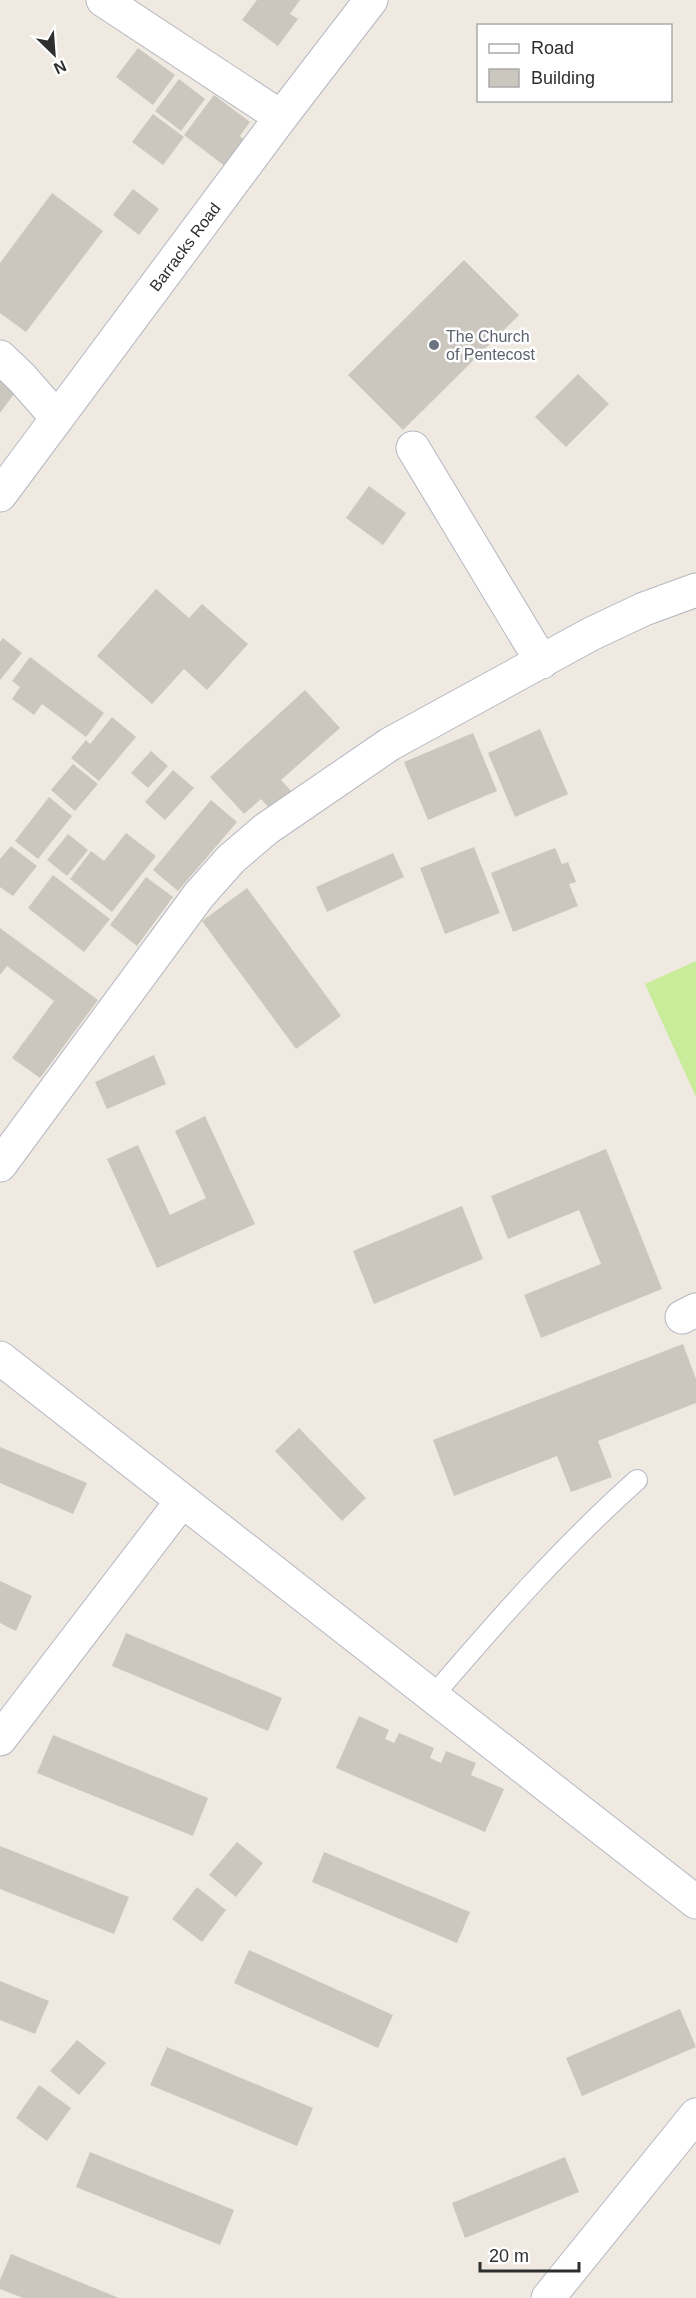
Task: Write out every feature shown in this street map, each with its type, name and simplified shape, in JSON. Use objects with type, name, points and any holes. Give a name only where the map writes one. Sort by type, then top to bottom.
[{"type":"street","points":[[103,0],[281,117]]},
{"type":"street","name":"Barracks Road","points":[[0,495],[281,117],[371,0]]},
{"type":"street","points":[[0,357],[57,418]]},
{"type":"street","points":[[413,448],[542,662]]},
{"type":"street","points":[[0,1165],[199,895],[231,859],[266,829],[390,744],[591,634],[644,609],[696,590]]},
{"type":"street","points":[[0,1358],[696,1902]]},
{"type":"street","points":[[0,1738],[182,1501]]},
{"type":"street","points":[[548,2298],[696,2115]]},
{"type":"lane","points":[[433,1696],[498,1620],[602,1511],[637,1480]]},
{"type":"green space","points":[[696,961],[696,1097],[645,984]]},
{"type":"building","points":[[257,0],[300,0],[290,14],[298,19],[278,46],[242,20]]},
{"type":"building","points":[[138,48],[175,75],[153,105],[116,77]]},
{"type":"building","points":[[179,79],[205,99],[181,131],[155,111]]},
{"type":"building","points":[[214,95],[250,122],[240,136],[245,141],[226,167],[184,135]]},
{"type":"building","points":[[153,114],[184,137],[163,165],[132,142]]},
{"type":"building","points":[[133,189],[159,209],[139,235],[113,215]]},
{"type":"building","points":[[52,193],[103,231],[26,332],[0,313],[0,263]]},
{"type":"building","name":"The Church of Pentecost","points":[[464,260],[519,315],[403,430],[348,375]]},
{"type":"building","points":[[0,369],[17,390],[0,413]]},
{"type":"building","points":[[578,374],[609,404],[566,447],[535,417]]},
{"type":"building","points":[[369,486],[406,513],[383,545],[346,518]]},
{"type":"building","points":[[156,589],[189,618],[202,604],[248,644],[207,690],[184,669],[152,704],[97,656]]},
{"type":"building","points":[[3,638],[22,653],[0,680],[0,642]]},
{"type":"building","points":[[30,657],[104,713],[86,737],[42,704],[34,715],[12,699],[20,687],[12,681]]},
{"type":"building","points":[[305,690],[340,728],[281,780],[292,792],[271,810],[261,799],[244,814],[210,777]]},
{"type":"building","points":[[112,717],[136,737],[99,781],[71,758],[86,740],[90,744]]},
{"type":"building","points":[[540,729],[568,794],[515,817],[488,753]]},
{"type":"building","points":[[473,733],[497,791],[428,820],[404,762]]},
{"type":"building","points":[[151,751],[168,766],[148,788],[131,773]]},
{"type":"building","points":[[73,764],[98,784],[75,811],[51,790]]},
{"type":"building","points":[[173,770],[194,788],[165,820],[145,802]]},
{"type":"building","points":[[49,797],[72,816],[38,859],[15,841]]},
{"type":"building","points":[[211,800],[237,822],[178,891],[153,870]]},
{"type":"building","points":[[126,833],[156,856],[112,912],[70,879],[91,851],[104,861]]},
{"type":"building","points":[[68,834],[88,850],[67,876],[47,860]]},
{"type":"building","points":[[11,846],[37,866],[13,896],[0,887],[0,859]]},
{"type":"building","points":[[474,847],[500,913],[445,934],[420,868]]},
{"type":"building","points":[[555,848],[562,864],[568,862],[576,882],[569,884],[578,906],[513,932],[491,873]]},
{"type":"building","points":[[393,853],[404,877],[327,912],[316,887]]},
{"type":"building","points":[[53,875],[110,919],[84,952],[28,908]]},
{"type":"building","points":[[146,877],[173,897],[137,946],[110,925]]},
{"type":"building","points":[[247,888],[341,1016],[296,1049],[202,921]]},
{"type":"building","points":[[0,928],[98,1000],[40,1078],[12,1058],[54,1001],[7,966],[0,975]]},
{"type":"building","points":[[154,1055],[166,1084],[107,1109],[95,1082]]},
{"type":"building","points":[[205,1116],[255,1224],[157,1268],[107,1159],[138,1145],[170,1215],[206,1198],[175,1131]]},
{"type":"building","points":[[606,1149],[662,1289],[541,1338],[524,1295],[601,1264],[579,1210],[508,1239],[491,1196]]},
{"type":"building","points":[[462,1206],[483,1259],[374,1304],[353,1251]]},
{"type":"building","points":[[683,1344],[696,1379],[696,1403],[598,1441],[612,1477],[571,1492],[557,1456],[454,1496],[433,1440]]},
{"type":"building","points":[[299,1428],[366,1498],[342,1521],[275,1451]]},
{"type":"building","points":[[0,1447],[87,1483],[73,1514],[0,1483]]},
{"type":"building","points":[[0,1581],[32,1596],[16,1631],[0,1623]]},
{"type":"building","points":[[126,1633],[282,1698],[268,1731],[112,1666]]},
{"type":"building","points":[[359,1716],[389,1730],[385,1739],[394,1743],[399,1733],[434,1748],[430,1758],[441,1763],[446,1751],[476,1763],[471,1775],[504,1789],[485,1832],[336,1768]]},
{"type":"building","points":[[53,1735],[208,1798],[193,1836],[37,1773]]},
{"type":"building","points":[[237,1842],[263,1863],[236,1897],[209,1875]]},
{"type":"building","points":[[0,1846],[129,1897],[114,1934],[0,1889]]},
{"type":"building","points":[[324,1852],[470,1912],[457,1943],[312,1882]]},
{"type":"building","points":[[197,1887],[226,1910],[202,1942],[172,1919]]},
{"type":"building","points":[[249,1950],[393,2015],[378,2048],[234,1983]]},
{"type":"building","points":[[0,1981],[49,2001],[35,2034],[0,2020]]},
{"type":"building","points":[[680,2009],[696,2047],[582,2096],[566,2058]]},
{"type":"building","points":[[77,2040],[106,2063],[79,2095],[50,2071]]},
{"type":"building","points":[[167,2047],[313,2108],[297,2146],[150,2085]]},
{"type":"building","points":[[39,2085],[71,2108],[47,2141],[16,2118]]},
{"type":"building","points":[[90,2152],[234,2210],[220,2245],[76,2187]]},
{"type":"building","points":[[565,2157],[579,2192],[465,2238],[452,2203]]},
{"type":"building","points":[[11,2254],[119,2298],[23,2298],[0,2289],[0,2280]]},
{"type":"place","name":"The Church of Pentecost","points":[[434,345]]}]
